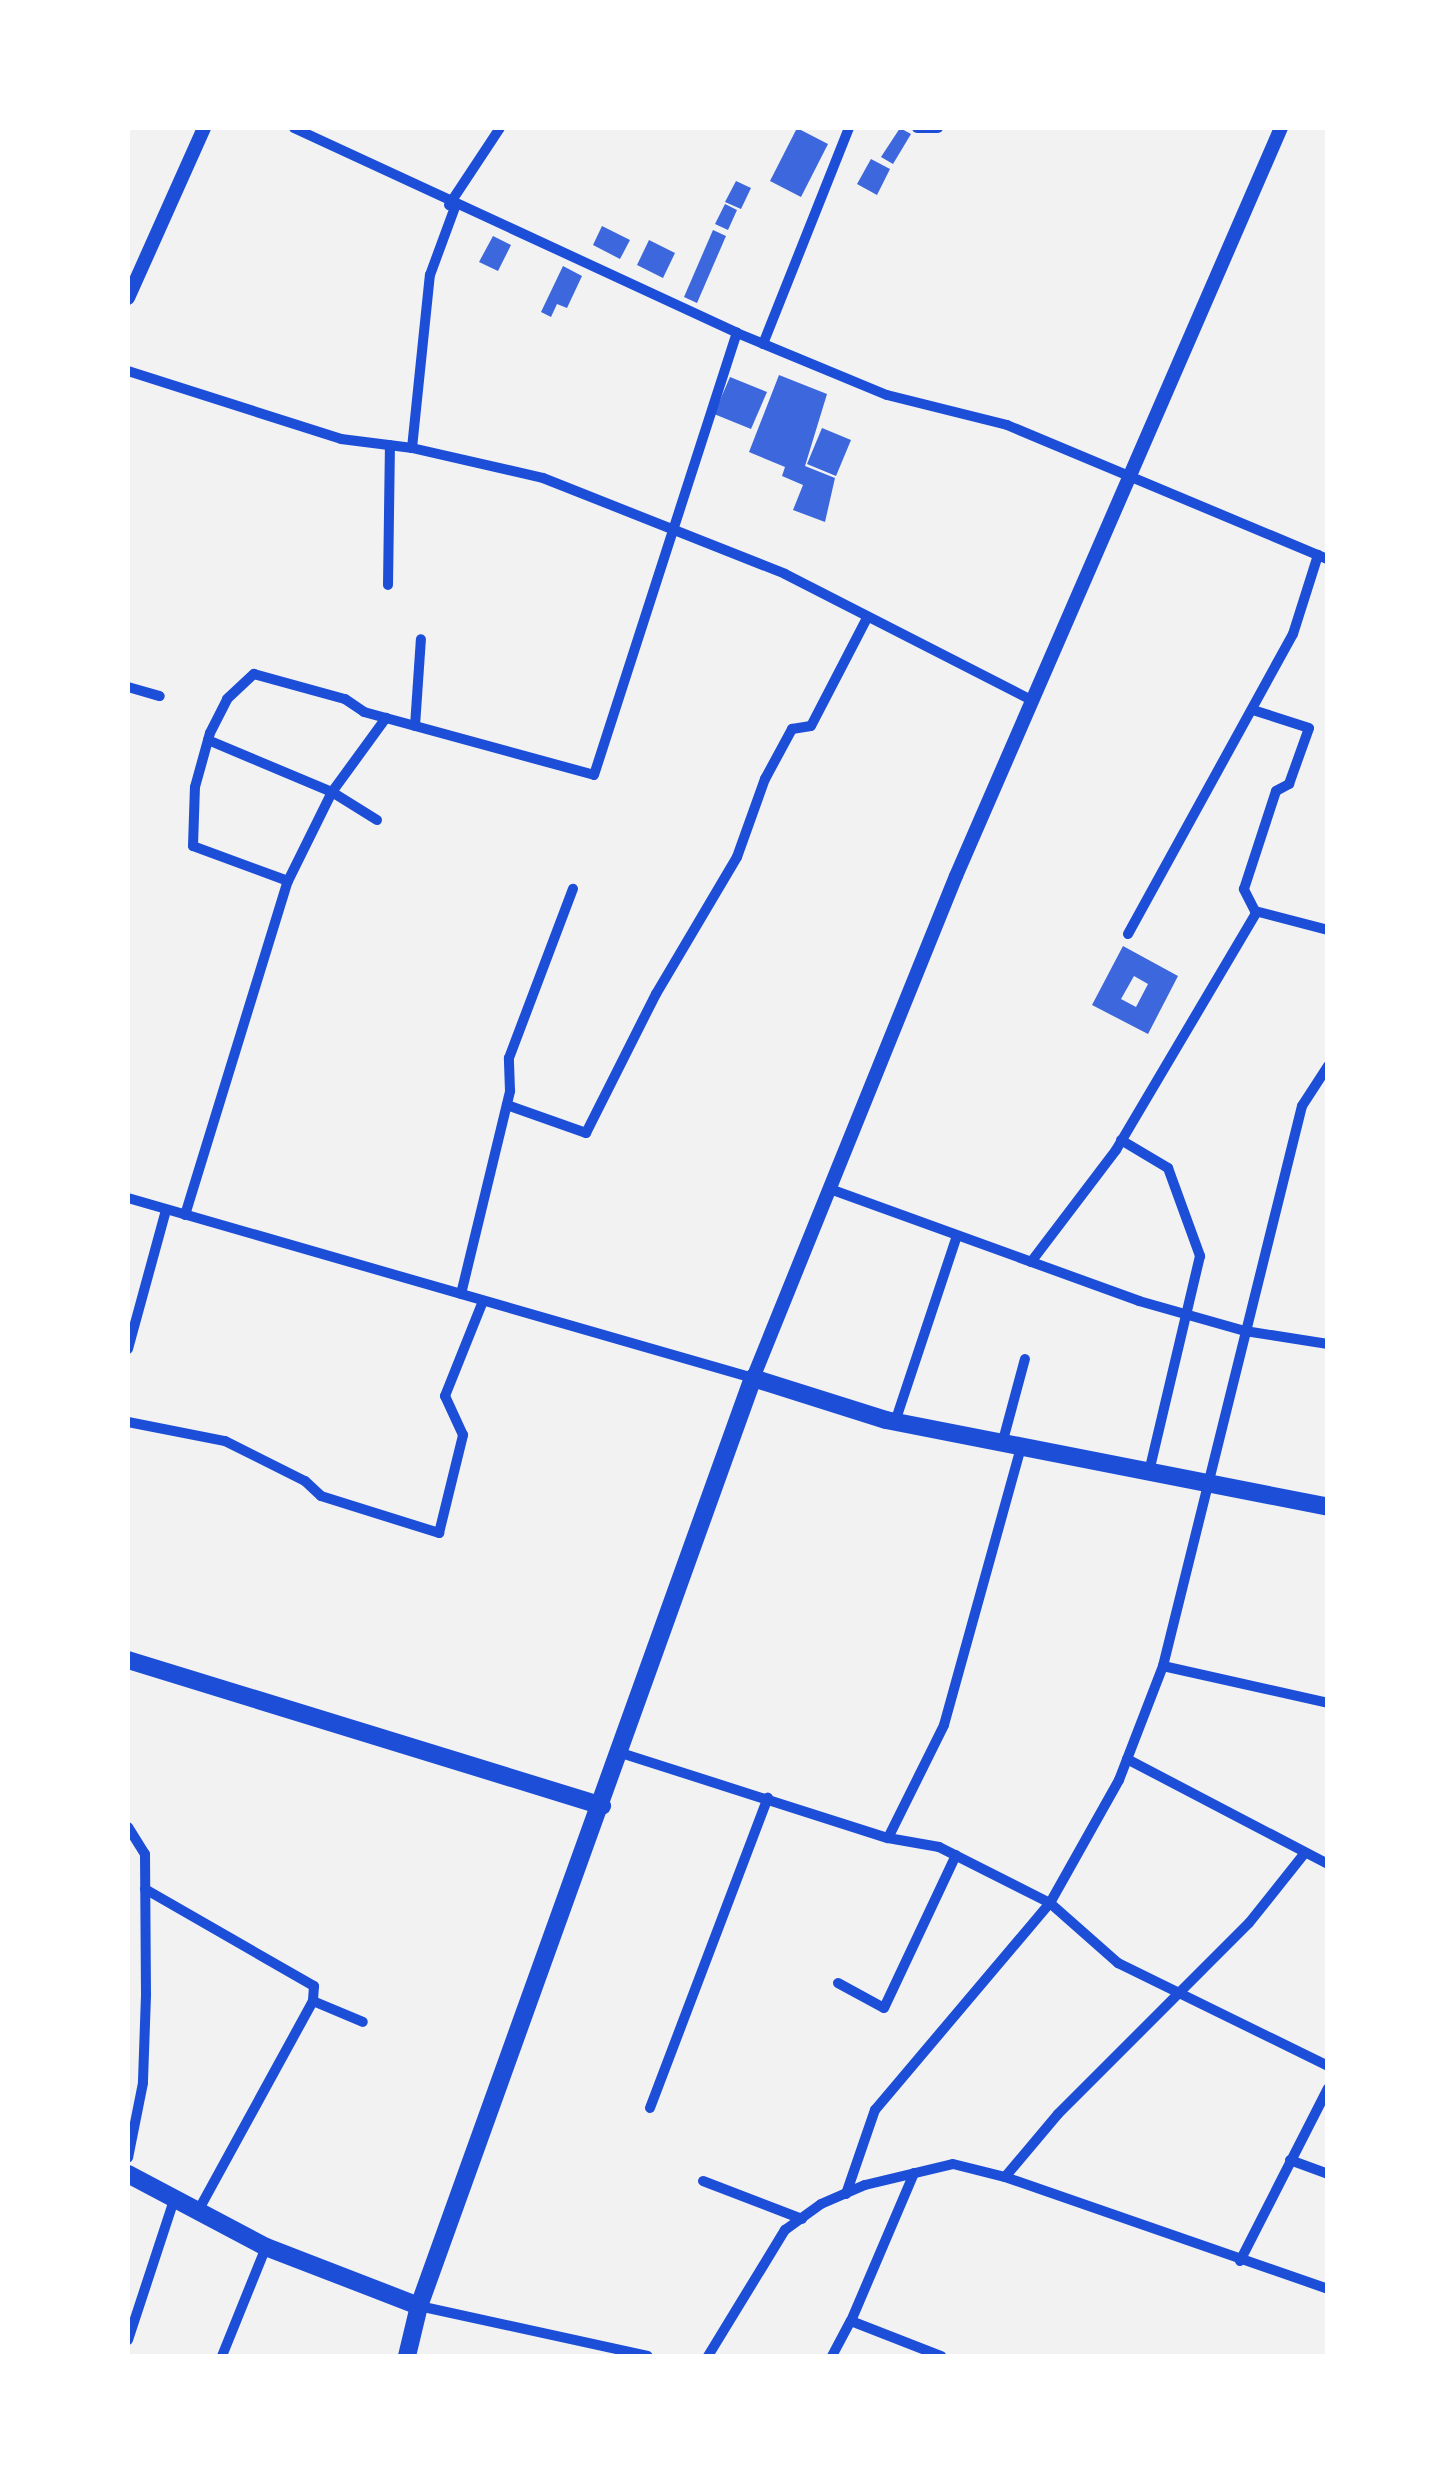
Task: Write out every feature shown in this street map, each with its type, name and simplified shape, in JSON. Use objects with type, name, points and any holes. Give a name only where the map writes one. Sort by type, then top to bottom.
[{"type":"highway","points":[[408,2356],[419,2306],[753,1378],[896,1422],[1328,1507]]},
{"type":"highway","points":[[128,1660],[602,1806]]},
{"type":"highway","points":[[128,2174],[200,2207],[266,2247],[419,2306]]},
{"type":"street","points":[[128,298],[204,128]]},
{"type":"street","points":[[294,128],[452,206],[561,246],[736,333],[887,394],[1007,426],[1323,557],[1292,634],[1253,710],[1128,934]]},
{"type":"street","points":[[412,448],[430,275],[452,206],[500,128]]},
{"type":"street","points":[[764,344],[848,128]]},
{"type":"street","points":[[918,128],[938,128]]},
{"type":"street","points":[[128,1198],[753,1378],[1033,701],[1281,128]]},
{"type":"street","points":[[288,880],[193,846],[195,787],[208,740],[227,698],[254,674],[345,699],[386,718],[594,775],[736,333]]},
{"type":"street","points":[[128,372],[277,423],[543,478],[786,574],[866,620],[1033,701]]},
{"type":"street","points":[[388,585],[390,445]]},
{"type":"street","points":[[507,1105],[586,1133],[656,994],[737,858],[765,779],[792,729],[811,726],[866,620]]},
{"type":"street","points":[[414,726],[421,639]]},
{"type":"street","points":[[128,687],[160,696]]},
{"type":"street","points":[[1253,710],[1309,728],[1289,784],[1276,790],[1244,889],[1255,911],[1328,930]]},
{"type":"street","points":[[185,1215],[288,880],[332,792],[386,718]]},
{"type":"street","points":[[208,740],[332,792],[377,820]]},
{"type":"street","points":[[460,1294],[507,1105],[509,1058],[573,889]]},
{"type":"street","points":[[1031,1262],[1122,1140],[1255,911]]},
{"type":"street","points":[[846,2194],[875,2110],[1050,1904],[1078,1863],[1127,1759],[1163,1666],[1302,1106],[1328,1066]]},
{"type":"street","points":[[1122,1140],[1168,1168],[1200,1256],[1190,1316],[1148,1471]]},
{"type":"street","points":[[830,1189],[1190,1316],[1246,1331],[1328,1344]]},
{"type":"street","points":[[128,1349],[166,1210]]},
{"type":"street","points":[[896,1422],[957,1236]]},
{"type":"street","points":[[128,1422],[225,1441],[306,1481],[321,1496],[438,1533],[463,1435],[445,1396],[483,1301]]},
{"type":"street","points":[[888,1838],[944,1725],[1011,1446],[1025,1360]]},
{"type":"street","points":[[1163,1666],[1328,1704]]},
{"type":"street","points":[[621,1753],[888,1838],[956,1855],[1050,1904],[1118,1963],[1328,2066]]},
{"type":"street","points":[[1127,1759],[1328,1864]]},
{"type":"street","points":[[650,2108],[768,1798]]},
{"type":"street","points":[[128,1826],[145,1854],[144,2084],[128,2158]]},
{"type":"street","points":[[1005,2177],[1249,1923],[1304,1854]]},
{"type":"street","points":[[838,1983],[884,2008],[956,1855]]},
{"type":"street","points":[[145,1889],[308,1978],[314,2001],[200,2207]]},
{"type":"street","points":[[314,2001],[362,2022]]},
{"type":"street","points":[[1240,2260],[1328,2088]]},
{"type":"street","points":[[1290,2160],[1328,2174]]},
{"type":"street","points":[[708,2356],[785,2230],[846,2194],[953,2164],[1005,2177],[1328,2289]]},
{"type":"street","points":[[832,2356],[851,2321],[914,2173]]},
{"type":"street","points":[[703,2181],[802,2218]]},
{"type":"street","points":[[128,2334],[176,2196]]},
{"type":"street","points":[[222,2356],[266,2247]]},
{"type":"street","points":[[419,2306],[648,2356]]},
{"type":"street","points":[[851,2321],[941,2356]]},
{"type":"building","points":[[797,128],[828,144],[801,197],[770,181]]},
{"type":"building","points":[[900,128],[911,134],[893,164],[881,157]]},
{"type":"building","points":[[871,159],[890,169],[877,195],[857,184]]},
{"type":"building","points":[[736,181],[751,188],[741,209],[725,202]]},
{"type":"building","points":[[725,204],[737,210],[728,230],[715,224]]},
{"type":"building","points":[[602,226],[630,240],[620,259],[593,245]]},
{"type":"building","points":[[713,230],[726,236],[697,303],[684,297]]},
{"type":"building","points":[[493,236],[511,245],[498,271],[479,262]]},
{"type":"building","points":[[649,240],[675,253],[663,278],[637,265]]},
{"type":"building","points":[[563,266],[582,276],[567,308],[557,304],[551,317],[541,312]]},
{"type":"building","points":[[779,375],[827,394],[805,466],[835,478],[825,522],[793,510],[803,485],[782,476],[785,467],[749,452]]},
{"type":"building","points":[[730,377],[767,392],[751,429],[714,414]]},
{"type":"building","points":[[822,428],[851,440],[836,476],[807,464]]},
{"type":"building","points":[[1123,946],[1178,976],[1148,1034],[1092,1005]],"holes":[[[1134,976],[1148,984],[1136,1007],[1121,999]]]}]
